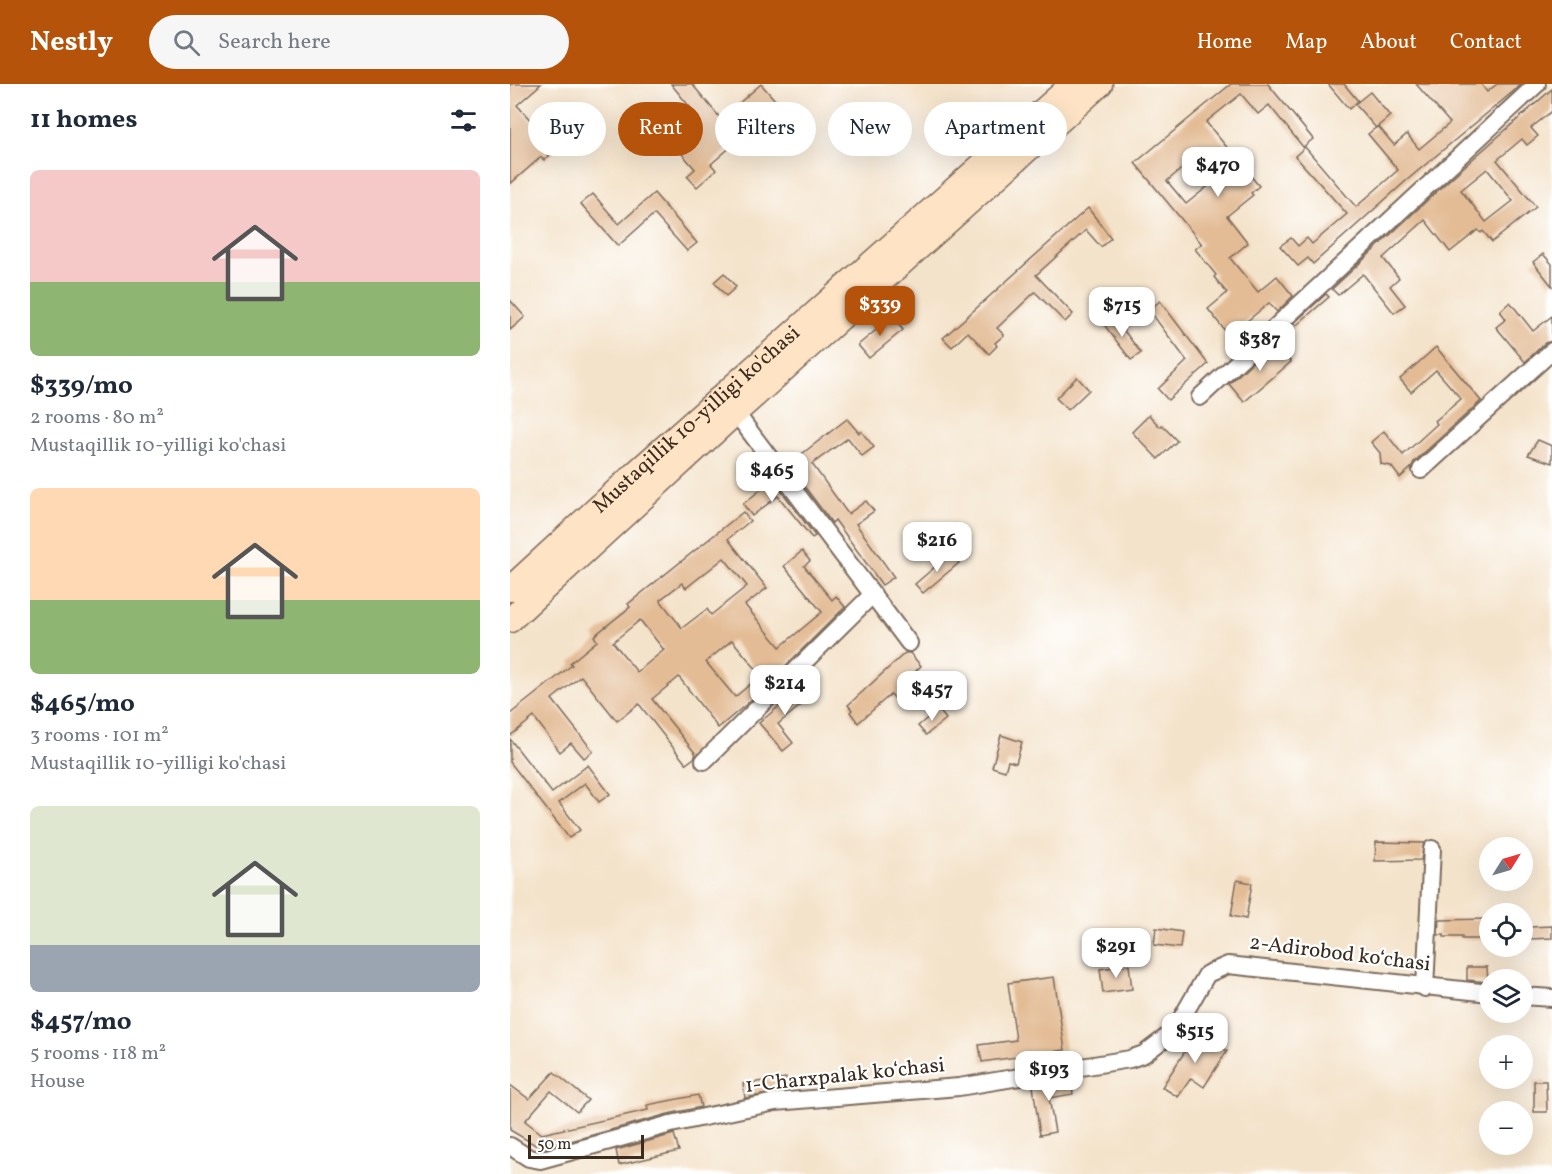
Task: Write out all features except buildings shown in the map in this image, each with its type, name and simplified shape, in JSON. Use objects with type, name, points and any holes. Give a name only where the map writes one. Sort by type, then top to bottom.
[{"type":"main road","name":"Mustaqillik 10-yilligi ko'chasi","points":[[510,620],[729,405],[1072,84]]},
{"type":"main road","name":"Mustaqillik 10-yilligi ko'chasi","points":[[510,589],[729,405],[1100,84]]},
{"type":"street","points":[[1200,397],[1537,84]]},
{"type":"street","points":[[1421,470],[1552,351]]},
{"type":"street","points":[[729,405],[909,643]]},
{"type":"street","points":[[704,761],[873,594]]},
{"type":"street","points":[[1425,988],[1432,849]]},
{"type":"street","name":"2-Adirobod koʻchasi","points":[[1154,1048],[1169,1035],[1180,1020],[1207,974],[1228,964],[1425,988],[1479,992]]},
{"type":"street","points":[[1533,997],[1552,998]]},
{"type":"street","name":"1-Charxpalak koʻchasi","points":[[510,1146],[529,1158],[540,1160],[671,1124],[775,1102],[959,1087],[1130,1059],[1154,1048]]}]
